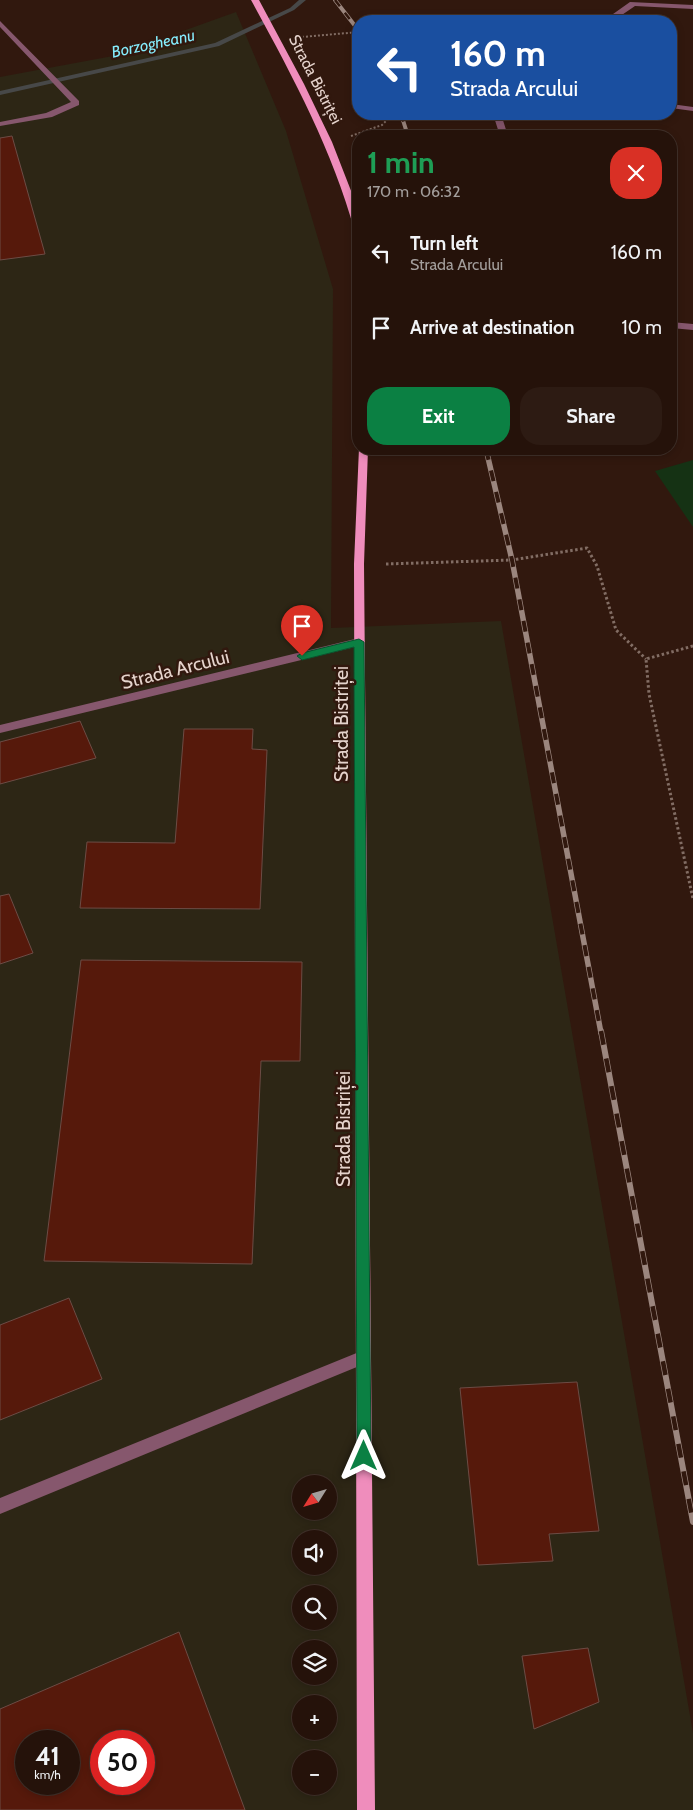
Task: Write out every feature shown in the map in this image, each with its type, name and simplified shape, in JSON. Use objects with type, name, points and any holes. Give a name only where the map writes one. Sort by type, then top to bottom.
[{"type":"main road","name":"Strada Bistriței","points":[[255,0],[330,144],[352,203]]},
{"type":"main road","name":"Strada Bistriței","points":[[363,455],[359,564],[359,642],[366,1810]]},
{"type":"street","points":[[622,0],[634,4],[693,7]]},
{"type":"street","points":[[617,15],[634,4]]},
{"type":"street","points":[[0,23],[47,70],[76,103],[64,111],[42,119],[0,124]]},
{"type":"street","points":[[677,107],[693,108]]},
{"type":"street","points":[[677,325],[693,326]]},
{"type":"street","name":"Strada Arcului","points":[[0,729],[359,642]]},
{"type":"street","points":[[0,1506],[364,1357]]},
{"type":"path","points":[[276,40],[352,33]]},
{"type":"path","points":[[368,130],[382,125],[387,120]]},
{"type":"path","points":[[330,144],[352,136]]},
{"type":"path","points":[[359,564],[512,560],[587,548],[597,566],[616,630],[646,659],[649,694],[693,899]]},
{"type":"path","points":[[646,659],[693,646]]},
{"type":"shaded area","points":[[236,12],[286,131],[333,289],[331,628],[501,621],[693,1733],[693,1810],[0,1810],[0,77],[113,56]]},
{"type":"green space","points":[[693,460],[693,527],[655,471]]},
{"type":"building","points":[[12,136],[45,254],[0,260],[0,138]]},
{"type":"building","points":[[80,721],[96,758],[0,784],[0,742]]},
{"type":"building","points":[[184,729],[253,729],[252,749],[267,750],[260,909],[80,908],[87,842],[175,843]]},
{"type":"building","points":[[9,894],[33,953],[0,964],[0,896]]},
{"type":"building","points":[[81,960],[302,962],[300,1061],[261,1061],[252,1264],[44,1261]]},
{"type":"building","points":[[69,1298],[102,1379],[0,1420],[0,1325]]},
{"type":"building","points":[[577,1382],[599,1531],[549,1534],[553,1561],[478,1565],[460,1388]]},
{"type":"building","points":[[179,1632],[245,1810],[0,1810],[0,1709]]},
{"type":"building","points":[[588,1648],[599,1702],[534,1729],[522,1656]]},
{"type":"waterway","name":"Borzogheanu","points":[[0,93],[217,45],[292,9],[303,0]]},
{"type":"railway","points":[[335,0],[352,22]]},
{"type":"railway","points":[[403,120],[406,130]]},
{"type":"railway","points":[[487,455],[512,560],[601,1033]]},
{"type":"railway","points":[[601,1031],[693,1522]]},
{"type":"route","points":[[302,656],[359,642],[364,1456]]}]
